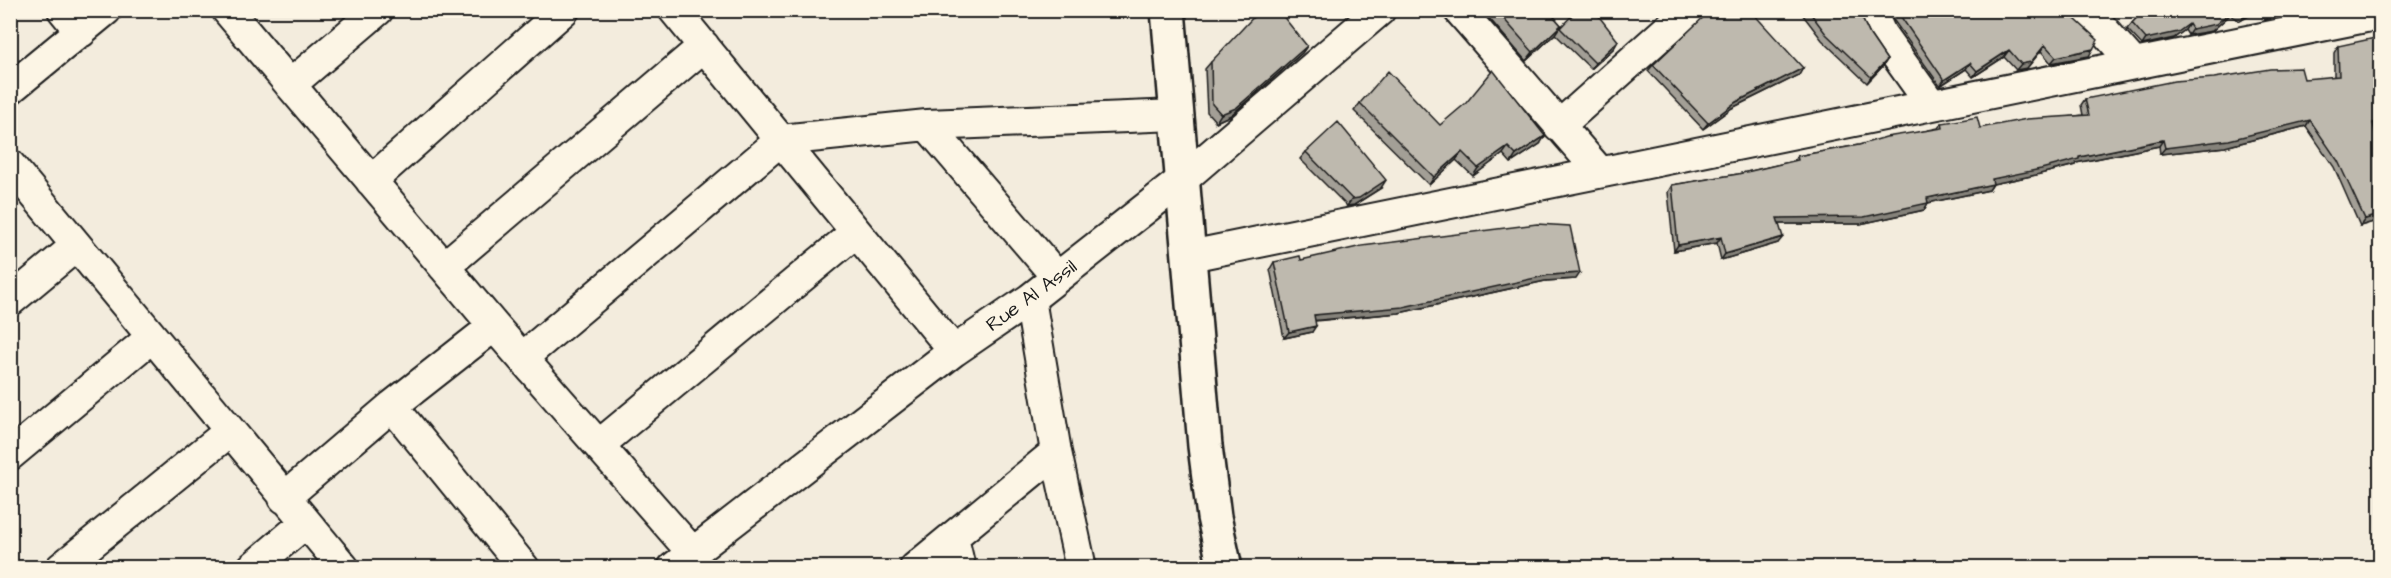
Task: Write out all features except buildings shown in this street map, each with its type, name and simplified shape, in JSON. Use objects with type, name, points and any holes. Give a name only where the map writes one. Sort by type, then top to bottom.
[{"type":"street","points":[[10,89],[72,21],[106,10]]},
{"type":"street","points":[[227,10],[494,326],[599,446],[682,560]]},
{"type":"street","points":[[290,85],[378,10]]},
{"type":"street","points":[[371,181],[564,10]]},
{"type":"street","points":[[674,10],[698,31],[781,140],[954,351]]},
{"type":"street","points":[[1168,10],[1205,446],[1214,517],[1225,567]]},
{"type":"street","name":"Rue Al Assil","points":[[682,560],[954,351],[1029,299],[1183,179],[1380,10]]},
{"type":"street","points":[[1458,10],[1599,171]]},
{"type":"street","points":[[1559,126],[1689,10]]},
{"type":"street","points":[[1870,10],[1881,34],[1931,104]]},
{"type":"street","points":[[2086,10],[2134,64]]},
{"type":"street","points":[[1190,256],[2134,64],[2330,17],[2380,14]]},
{"type":"street","points":[[444,267],[698,31]]},
{"type":"street","points":[[522,358],[781,140],[927,125],[1177,115]]},
{"type":"street","points":[[927,125],[1057,277]]},
{"type":"street","points":[[10,165],[284,498],[344,567]]},
{"type":"street","points":[[599,446],[856,232]]},
{"type":"street","points":[[10,301],[76,246]]},
{"type":"street","points":[[1029,299],[1056,452],[1080,567]]},
{"type":"street","points":[[284,498],[392,406],[494,326]]},
{"type":"street","points":[[10,455],[152,337]]},
{"type":"street","points":[[392,406],[524,567]]},
{"type":"street","points":[[62,567],[230,431]]},
{"type":"street","points":[[915,567],[1056,452]]},
{"type":"street","points":[[252,567],[305,523]]},
{"type":"street","points":[[953,538],[960,567]]}]
